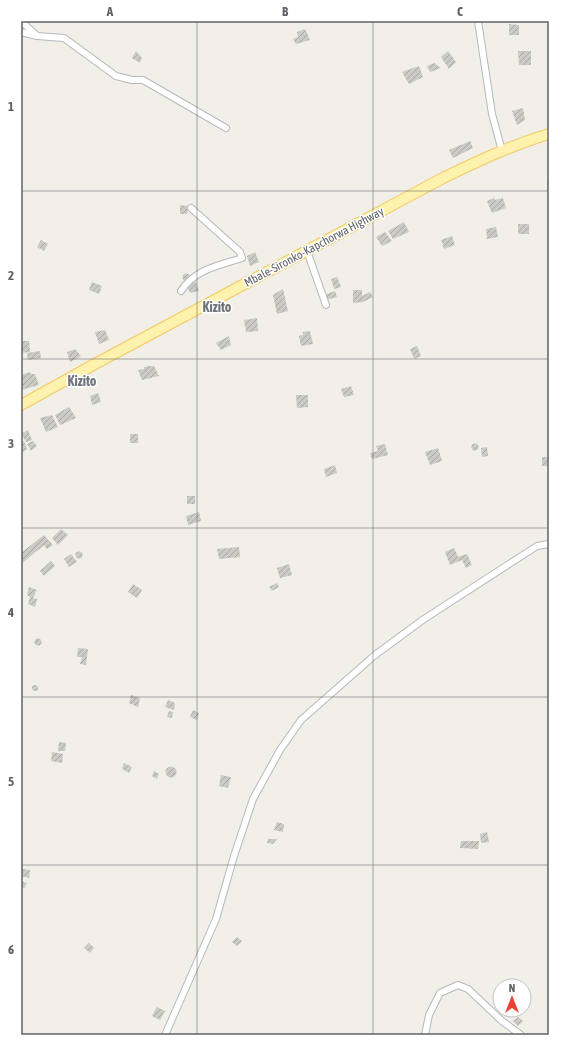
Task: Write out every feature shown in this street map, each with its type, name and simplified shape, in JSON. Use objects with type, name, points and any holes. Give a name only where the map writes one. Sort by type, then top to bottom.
[{"type":"main road","name":"Mbale-Sironko-Kapchorwa Highway","points":[[21,405],[443,178],[502,151],[549,134]]},
{"type":"street","points":[[21,21],[38,36]]},
{"type":"street","points":[[478,21],[492,114],[502,151]]},
{"type":"street","points":[[21,32],[38,36],[64,38],[116,76],[132,80],[143,80],[226,128]]},
{"type":"street","points":[[181,291],[198,273],[242,258],[240,252],[191,208]]},
{"type":"street","points":[[307,250],[326,306]]},
{"type":"street","points":[[165,1035],[216,919],[252,799],[280,750],[301,720],[375,655],[418,624],[537,546],[549,544]]},
{"type":"street","points":[[425,1035],[429,1015],[440,993],[458,985],[468,990],[502,1021],[521,1035]]},
{"type":"building","points":[[509,24],[519,25],[519,35],[509,35]]},
{"type":"building","points":[[305,29],[310,40],[296,44],[293,39],[298,37],[297,32]]},
{"type":"building","points":[[136,51],[142,58],[140,63],[132,58]]},
{"type":"building","points":[[448,51],[456,62],[449,69],[441,57]]},
{"type":"building","points":[[518,51],[531,51],[531,65],[519,65]]},
{"type":"building","points":[[434,63],[441,68],[430,72],[427,66]]},
{"type":"building","points":[[419,66],[423,77],[409,84],[402,72]]},
{"type":"building","points":[[523,108],[525,120],[517,125],[512,111]]},
{"type":"building","points":[[470,141],[473,148],[453,158],[449,150]]},
{"type":"building","points":[[547,180],[549,180],[549,193],[547,193]]},
{"type":"building","points":[[494,198],[495,200],[503,198],[506,208],[492,213],[487,201]]},
{"type":"building","points":[[180,205],[188,206],[187,214],[180,214]]},
{"type":"building","points":[[404,222],[409,232],[393,239],[388,231]]},
{"type":"building","points":[[518,224],[529,224],[529,234],[518,234]]},
{"type":"building","points":[[496,227],[498,237],[487,239],[486,229]]},
{"type":"building","points":[[385,232],[392,241],[382,246],[376,237]]},
{"type":"building","points":[[452,236],[455,245],[444,249],[441,240]]},
{"type":"building","points":[[41,240],[48,244],[44,251],[37,247]]},
{"type":"building","points":[[255,252],[259,262],[250,266],[247,256]]},
{"type":"building","points":[[186,273],[189,274],[189,280],[186,281],[183,280],[182,277],[183,274]]},
{"type":"building","points":[[337,277],[341,287],[334,289],[331,279]]},
{"type":"building","points":[[92,282],[102,286],[99,294],[89,290]]},
{"type":"building","points":[[196,282],[199,291],[190,293],[186,284]]},
{"type":"building","points":[[283,289],[288,311],[277,314],[273,295]]},
{"type":"building","points":[[353,290],[362,290],[362,296],[370,292],[373,297],[363,302],[353,303]]},
{"type":"building","points":[[335,291],[337,297],[326,300],[324,295]]},
{"type":"building","points":[[257,318],[258,331],[246,332],[244,320]]},
{"type":"building","points":[[105,330],[109,340],[99,344],[95,332]]},
{"type":"building","points":[[310,331],[313,344],[301,346],[299,336],[303,335],[303,332]]},
{"type":"building","points":[[229,336],[231,345],[221,350],[216,343]]},
{"type":"building","points":[[21,341],[29,341],[30,352],[21,353]]},
{"type":"building","points":[[417,346],[421,356],[414,359],[410,349]]},
{"type":"building","points":[[75,349],[81,356],[70,362],[67,352]]},
{"type":"building","points":[[40,351],[41,358],[28,360],[27,353]]},
{"type":"building","points":[[154,366],[159,376],[142,380],[138,370]]},
{"type":"building","points":[[30,372],[31,374],[35,374],[39,385],[21,390],[21,375]]},
{"type":"building","points":[[351,386],[354,395],[344,397],[341,389]]},
{"type":"building","points":[[98,393],[101,402],[92,405],[90,396]]},
{"type":"building","points":[[296,395],[308,395],[308,407],[297,408]]},
{"type":"building","points":[[69,407],[76,418],[60,425],[55,415]]},
{"type":"building","points":[[52,415],[58,427],[46,432],[40,418]]},
{"type":"building","points":[[28,430],[32,440],[26,442],[21,434]]},
{"type":"building","points":[[130,434],[138,434],[138,443],[130,443]]},
{"type":"building","points":[[24,441],[27,449],[21,453],[21,442]]},
{"type":"building","points":[[33,441],[37,446],[31,451],[27,444]]},
{"type":"building","points":[[385,444],[388,455],[372,459],[370,453],[378,451],[376,446]]},
{"type":"building","points":[[475,444],[478,447],[475,450],[472,447]]},
{"type":"building","points":[[487,447],[488,456],[482,457],[481,448]]},
{"type":"building","points":[[438,448],[442,461],[430,465],[425,452]]},
{"type":"building","points":[[542,457],[549,457],[549,466],[542,466]]},
{"type":"building","points":[[335,465],[337,473],[326,477],[324,469]]},
{"type":"building","points":[[187,496],[195,496],[195,504],[187,504]]},
{"type":"building","points":[[199,512],[201,521],[188,525],[186,516]]},
{"type":"building","points":[[61,529],[68,535],[58,545],[52,538]]},
{"type":"building","points":[[44,535],[53,545],[47,549],[44,545],[21,564],[21,553]]},
{"type":"building","points":[[239,547],[240,557],[219,559],[217,549]]},
{"type":"building","points":[[454,548],[458,557],[467,554],[472,565],[466,568],[462,560],[450,565],[445,552]]},
{"type":"building","points":[[79,552],[82,555],[79,558],[76,555]]},
{"type":"building","points":[[71,554],[77,562],[69,567],[64,559]]},
{"type":"building","points":[[51,561],[55,566],[44,576],[40,571]]},
{"type":"building","points":[[289,564],[292,575],[280,578],[277,568]]},
{"type":"building","points":[[277,583],[279,587],[272,591],[269,587]]},
{"type":"building","points":[[133,584],[142,590],[137,598],[128,592]]},
{"type":"building","points":[[29,587],[37,590],[33,598],[37,599],[35,607],[28,604],[30,597],[27,595]]},
{"type":"building","points":[[38,638],[41,639],[41,645],[38,646],[35,645],[34,642],[35,639]]},
{"type":"building","points":[[78,648],[88,649],[86,665],[80,664],[82,657],[77,657]]},
{"type":"building","points":[[35,685],[38,688],[35,691],[32,688]]},
{"type":"building","points":[[131,695],[140,698],[138,707],[129,703]]},
{"type":"building","points":[[168,700],[175,703],[174,710],[165,707]]},
{"type":"building","points":[[193,710],[199,713],[197,720],[190,717]]},
{"type":"building","points":[[169,711],[173,712],[172,718],[167,717]]},
{"type":"building","points":[[59,742],[66,743],[65,751],[58,751]]},
{"type":"building","points":[[52,752],[63,754],[62,763],[51,761]]},
{"type":"building","points":[[124,763],[132,767],[129,773],[122,769]]},
{"type":"building","points":[[169,767],[173,767],[175,768],[175,776],[169,777],[166,774],[166,770]]},
{"type":"building","points":[[154,771],[159,774],[157,779],[152,776]]},
{"type":"building","points":[[221,775],[231,777],[228,788],[219,786]]},
{"type":"building","points":[[277,822],[284,824],[283,832],[274,830]]},
{"type":"building","points":[[487,832],[489,842],[481,843],[480,834]]},
{"type":"building","points":[[268,839],[277,839],[273,844],[267,843]]},
{"type":"building","points":[[461,841],[479,841],[478,849],[460,848]]},
{"type":"building","points":[[22,869],[30,870],[29,878],[21,876]]},
{"type":"building","points":[[21,881],[27,883],[24,888],[21,887]]},
{"type":"building","points":[[237,937],[242,941],[237,946],[232,942]]},
{"type":"building","points":[[89,943],[94,948],[90,953],[84,948]]},
{"type":"building","points":[[157,1007],[165,1011],[160,1020],[152,1016]]},
{"type":"building","points":[[519,1018],[523,1021],[518,1026],[513,1021]]},
{"type":"district","name":"Kizito","points":[[217,307]]},
{"type":"district","name":"Kizito","points":[[82,381]]}]
